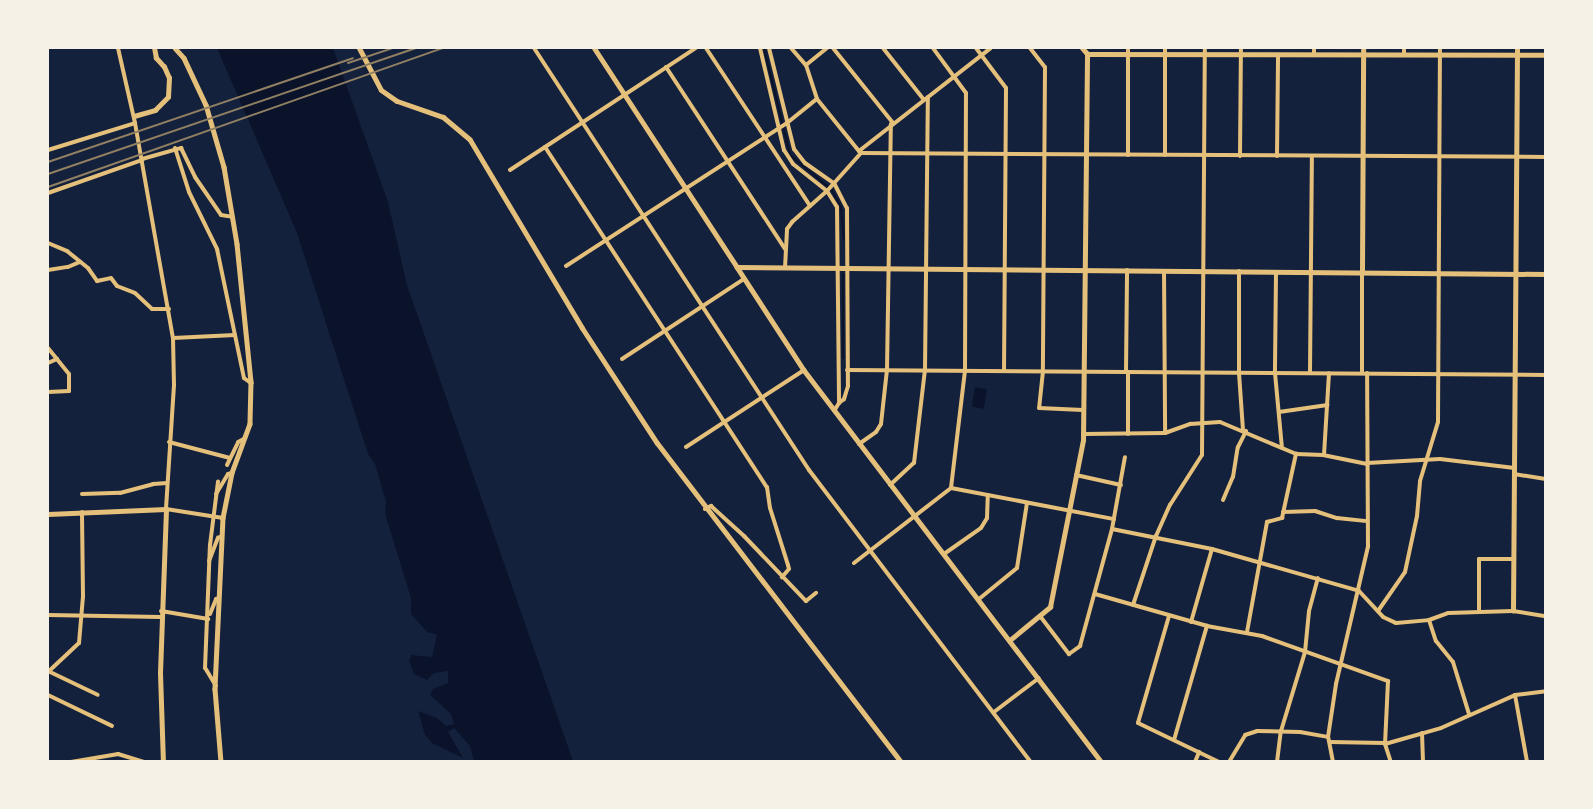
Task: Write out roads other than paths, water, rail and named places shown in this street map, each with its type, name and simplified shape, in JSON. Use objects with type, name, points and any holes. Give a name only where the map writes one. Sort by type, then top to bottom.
[{"type":"main road","points":[[359,48],[381,90],[397,101],[443,117],[470,140],[608,368],[705,509],[901,762]]},
{"type":"main road","points":[[594,48],[737,268],[1546,274]]},
{"type":"main road","points":[[48,514],[166,509],[161,614],[163,762]]},
{"type":"street","points":[[118,48],[134,116],[173,338],[174,385],[166,509],[223,518]]},
{"type":"street","points":[[134,116],[155,110],[168,97],[169,78],[156,58],[154,48]]},
{"type":"street","points":[[175,48],[184,58],[206,105],[224,167],[233,217],[251,383],[252,412],[232,473],[223,518],[216,686],[221,762]]},
{"type":"street","points":[[534,48],[809,470],[1032,762]]},
{"type":"street","points":[[510,170],[696,48]]},
{"type":"street","points":[[706,48],[766,136],[810,206]]},
{"type":"street","points":[[760,48],[788,158],[828,190],[838,216],[839,403]]},
{"type":"street","points":[[770,48],[786,123],[799,156],[833,184],[847,208],[848,386],[844,399],[834,411]]},
{"type":"street","points":[[791,48],[806,65],[817,99],[860,152]]},
{"type":"street","points":[[806,65],[828,48]]},
{"type":"street","points":[[833,48],[892,124],[889,152],[887,370],[880,424],[859,444]]},
{"type":"street","points":[[884,48],[926,98],[927,153],[926,370],[914,463],[890,485]]},
{"type":"street","points":[[854,563],[951,488],[965,371],[966,93],[933,48]]},
{"type":"street","points":[[976,48],[1006,88],[1004,371]]},
{"type":"street","points":[[785,268],[785,249],[792,222],[828,190],[860,152],[892,124],[991,48]]},
{"type":"street","points":[[1030,48],[1045,67],[1043,371],[1039,408],[1083,410]]},
{"type":"street","points":[[1010,640],[1040,616],[1051,604],[1083,434],[1087,54],[1082,48]]},
{"type":"street","points":[[1128,48],[1128,154]]},
{"type":"street","points":[[1164,155],[1165,48]]},
{"type":"street","points":[[1133,606],[1156,536],[1170,505],[1202,454],[1202,155],[1205,48]]},
{"type":"street","points":[[1240,156],[1241,48]]},
{"type":"street","points":[[1276,48],[1278,55],[1277,156]]},
{"type":"street","points":[[1314,48],[1314,55]]},
{"type":"street","points":[[1333,762],[1328,737],[1341,666],[1368,546],[1362,272],[1361,157],[1363,48]]},
{"type":"street","points":[[1404,48],[1404,55]]},
{"type":"street","points":[[1378,611],[1405,572],[1427,459],[1438,422],[1440,48]]},
{"type":"street","points":[[1513,611],[1517,48]]},
{"type":"street","points":[[1087,54],[1546,55]]},
{"type":"street","points":[[666,67],[785,249]]},
{"type":"street","points":[[566,266],[786,123],[817,99]]},
{"type":"street","points":[[48,150],[135,123]]},
{"type":"street","points":[[545,147],[723,423],[768,487],[770,508],[789,569],[782,577]]},
{"type":"street","points":[[48,193],[176,148],[181,148],[195,177],[221,215],[233,217]]},
{"type":"street","points":[[176,148],[189,192],[217,248],[244,378],[251,383]]},
{"type":"street","points":[[860,152],[1546,157]]},
{"type":"street","points":[[1310,373],[1312,156]]},
{"type":"street","points":[[48,243],[67,251],[97,281],[111,278],[116,286],[135,293],[152,309],[169,310]]},
{"type":"street","points":[[48,270],[68,267],[80,262]]},
{"type":"street","points":[[737,268],[804,370],[834,411],[1102,762]]},
{"type":"street","points":[[1127,270],[1128,434]]},
{"type":"street","points":[[1164,271],[1163,372],[1165,433]]},
{"type":"street","points":[[1223,500],[1233,477],[1238,448],[1244,431],[1239,373],[1239,271]]},
{"type":"street","points":[[1276,272],[1275,373],[1282,448]]},
{"type":"street","points":[[622,359],[744,279]]},
{"type":"street","points":[[173,338],[235,335]]},
{"type":"street","points":[[48,348],[69,374],[69,391],[48,392]]},
{"type":"street","points":[[48,363],[56,359]]},
{"type":"street","points":[[686,447],[804,370]]},
{"type":"street","points":[[848,370],[1546,375]]},
{"type":"street","points":[[1324,455],[1329,374]]},
{"type":"street","points":[[1279,412],[1328,405]]},
{"type":"street","points":[[1083,434],[1165,433],[1201,423],[1220,422],[1296,454],[1324,455],[1367,464],[1427,459],[1514,471],[1546,480]]},
{"type":"street","points":[[227,466],[238,442],[244,439]]},
{"type":"street","points":[[169,442],[230,458]]},
{"type":"street","points":[[1247,632],[1267,522],[1282,518],[1296,454]]},
{"type":"street","points":[[1040,616],[1069,654],[1080,646],[1112,529],[1125,457]]},
{"type":"street","points":[[216,494],[228,474],[232,473]]},
{"type":"street","points":[[1076,475],[1121,486]]},
{"type":"street","points":[[216,686],[205,672],[209,561],[218,482]]},
{"type":"street","points":[[82,494],[120,493],[153,484],[167,484]]},
{"type":"street","points":[[951,488],[1114,519]]},
{"type":"street","points":[[944,554],[981,528],[987,518],[988,495]]},
{"type":"street","points":[[979,600],[1017,568],[1027,502]]},
{"type":"street","points":[[705,509],[710,506],[806,601],[816,593]]},
{"type":"street","points":[[1283,512],[1315,511],[1337,518],[1367,521]]},
{"type":"street","points":[[82,512],[79,643],[48,672],[98,695]]},
{"type":"street","points":[[1112,529],[1156,536],[1212,549],[1359,591],[1378,611],[1396,623],[1429,620],[1448,613],[1513,611],[1546,616]]},
{"type":"street","points":[[209,561],[218,538],[222,536]]},
{"type":"street","points":[[1191,622],[1212,549]]},
{"type":"street","points":[[1479,612],[1479,559],[1513,559]]},
{"type":"street","points":[[1277,762],[1280,730],[1305,652],[1309,611],[1318,578]]},
{"type":"street","points":[[1095,594],[1191,622],[1247,632],[1388,682],[1385,743],[1391,762]]},
{"type":"street","points":[[208,617],[216,599],[220,598]]},
{"type":"street","points":[[48,615],[161,614],[208,617]]},
{"type":"street","points":[[1169,616],[1138,723],[1219,762]]},
{"type":"street","points":[[1429,620],[1436,641],[1453,662],[1469,714]]},
{"type":"street","points":[[1174,740],[1207,626]]},
{"type":"street","points":[[994,712],[1039,678]]},
{"type":"street","points":[[1330,742],[1385,743],[1441,728],[1515,695],[1546,691]]},
{"type":"street","points":[[1515,695],[1527,762]]},
{"type":"street","points":[[48,696],[112,726]]},
{"type":"street","points":[[1229,762],[1245,735],[1257,731],[1280,730],[1328,737]]},
{"type":"street","points":[[1422,733],[1423,762]]},
{"type":"street","points":[[1195,762],[1200,752]]},
{"type":"street","points":[[71,762],[118,754],[129,759],[144,762]]},
{"type":"water","points":[[217,48],[333,48],[388,202],[407,285],[573,761],[474,761],[470,746],[454,728],[448,732],[463,758],[432,743],[425,735],[418,711],[437,718],[446,726],[454,724],[451,714],[430,695],[433,689],[448,683],[448,671],[434,673],[427,680],[414,674],[409,661],[411,655],[432,657],[437,635],[427,632],[411,614],[411,598],[385,514],[386,502],[375,464],[368,454],[297,233]]},
{"type":"water","points":[[975,387],[987,389],[984,409],[972,407]]},
{"type":"waterway","points":[[764,48],[790,155],[832,190],[841,208],[844,240]]},
{"type":"waterway","points":[[843,274],[843,358]]},
{"type":"railway","points":[[348,63],[393,48]]},
{"type":"railway","points":[[48,174],[416,48]]},
{"type":"railway","points":[[48,187],[443,48]]},
{"type":"railway","points":[[48,162],[353,58]]}]
